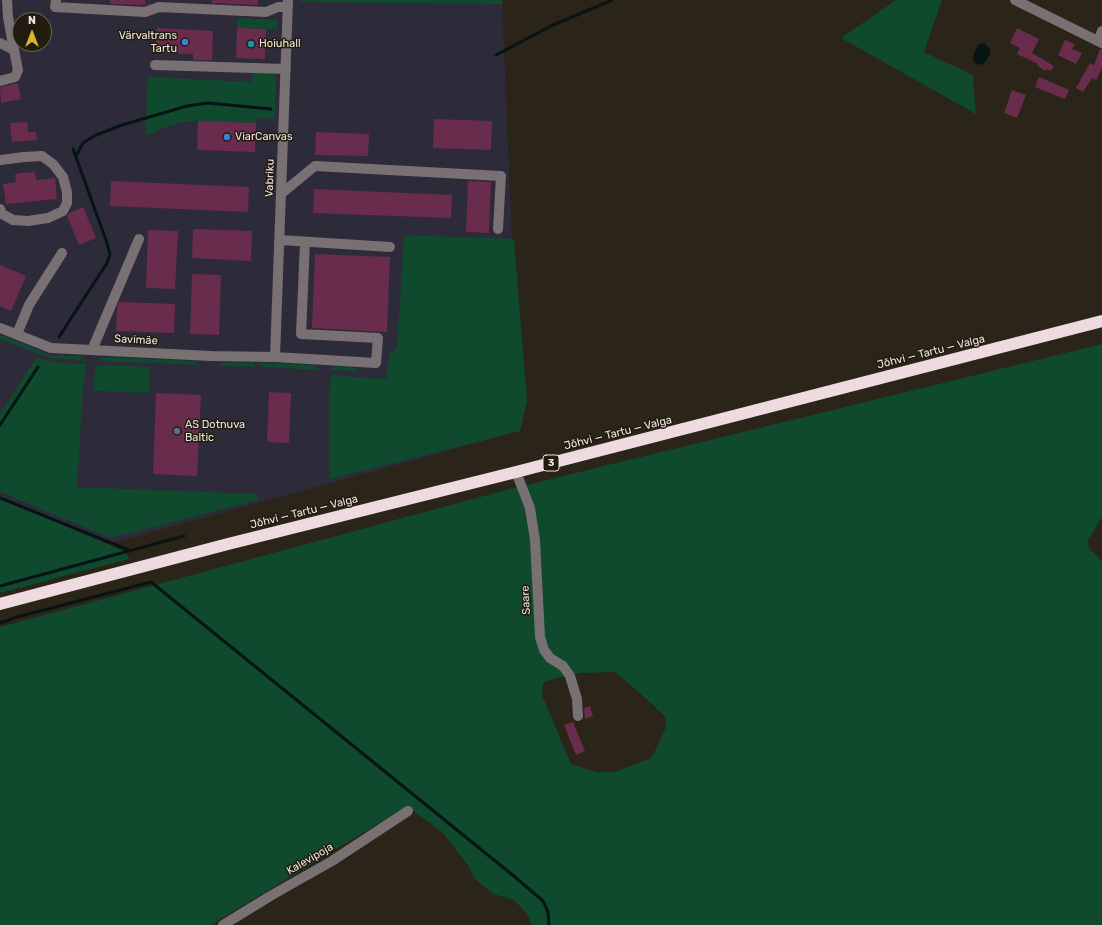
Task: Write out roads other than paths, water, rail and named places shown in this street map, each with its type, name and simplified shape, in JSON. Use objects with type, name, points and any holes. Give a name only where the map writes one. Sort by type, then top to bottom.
[{"type":"highway","name":"Jõhvi — Tartu — Valga","points":[[0,604],[228,544],[516,472],[1102,321]]},
{"type":"street","points":[[7,0],[12,39]]},
{"type":"street","points":[[56,0],[55,7],[145,12],[159,7],[266,12],[288,4]]},
{"type":"street","points":[[1015,0],[1100,42],[1102,31]]},
{"type":"street","name":"Vabriku","points":[[275,357],[288,4]]},
{"type":"street","points":[[0,43],[12,49]]},
{"type":"street","points":[[0,81],[14,77],[18,70],[14,52]]},
{"type":"street","points":[[155,65],[286,69]]},
{"type":"street","points":[[0,160],[42,156],[53,164],[63,178],[67,192],[67,203],[63,211],[48,218],[28,221],[12,220],[2,214],[0,209]]},
{"type":"street","points":[[282,193],[315,166],[501,176],[498,230]]},
{"type":"street","points":[[92,350],[139,239]]},
{"type":"street","points":[[280,240],[390,247]]},
{"type":"street","name":"Savimäe","points":[[0,328],[51,348],[211,356],[275,357],[376,363],[378,338],[301,334],[305,242]]},
{"type":"street","points":[[17,334],[29,305],[62,253]]},
{"type":"street","name":"Saare","points":[[516,472],[530,508],[535,540],[540,637],[544,650],[550,658],[563,666],[570,676],[577,699],[578,716]]},
{"type":"street","name":"Kalevipoja","points":[[223,925],[332,861],[408,812]]},
{"type":"waterway","points":[[496,55],[551,26],[612,0]]},
{"type":"waterway","points":[[76,156],[83,143],[94,136],[119,126],[187,106],[208,103],[271,109]]},
{"type":"waterway","points":[[59,337],[107,263],[110,254],[73,149]]},
{"type":"waterway","points":[[0,425],[38,367]]},
{"type":"waterway","points":[[0,498],[131,551]]},
{"type":"waterway","points":[[0,586],[184,536]]},
{"type":"waterway","points":[[0,623],[17,617],[151,582],[543,901],[548,912],[549,925]]},
{"type":"place","name":"Värvaltrans Tartu","points":[[185,42]]},
{"type":"place","name":"Hoiuhall","points":[[251,44]]},
{"type":"place","name":"ViarCanvas","points":[[227,137]]},
{"type":"place","name":"AS Dotnuva Baltic","points":[[177,431]]}]
